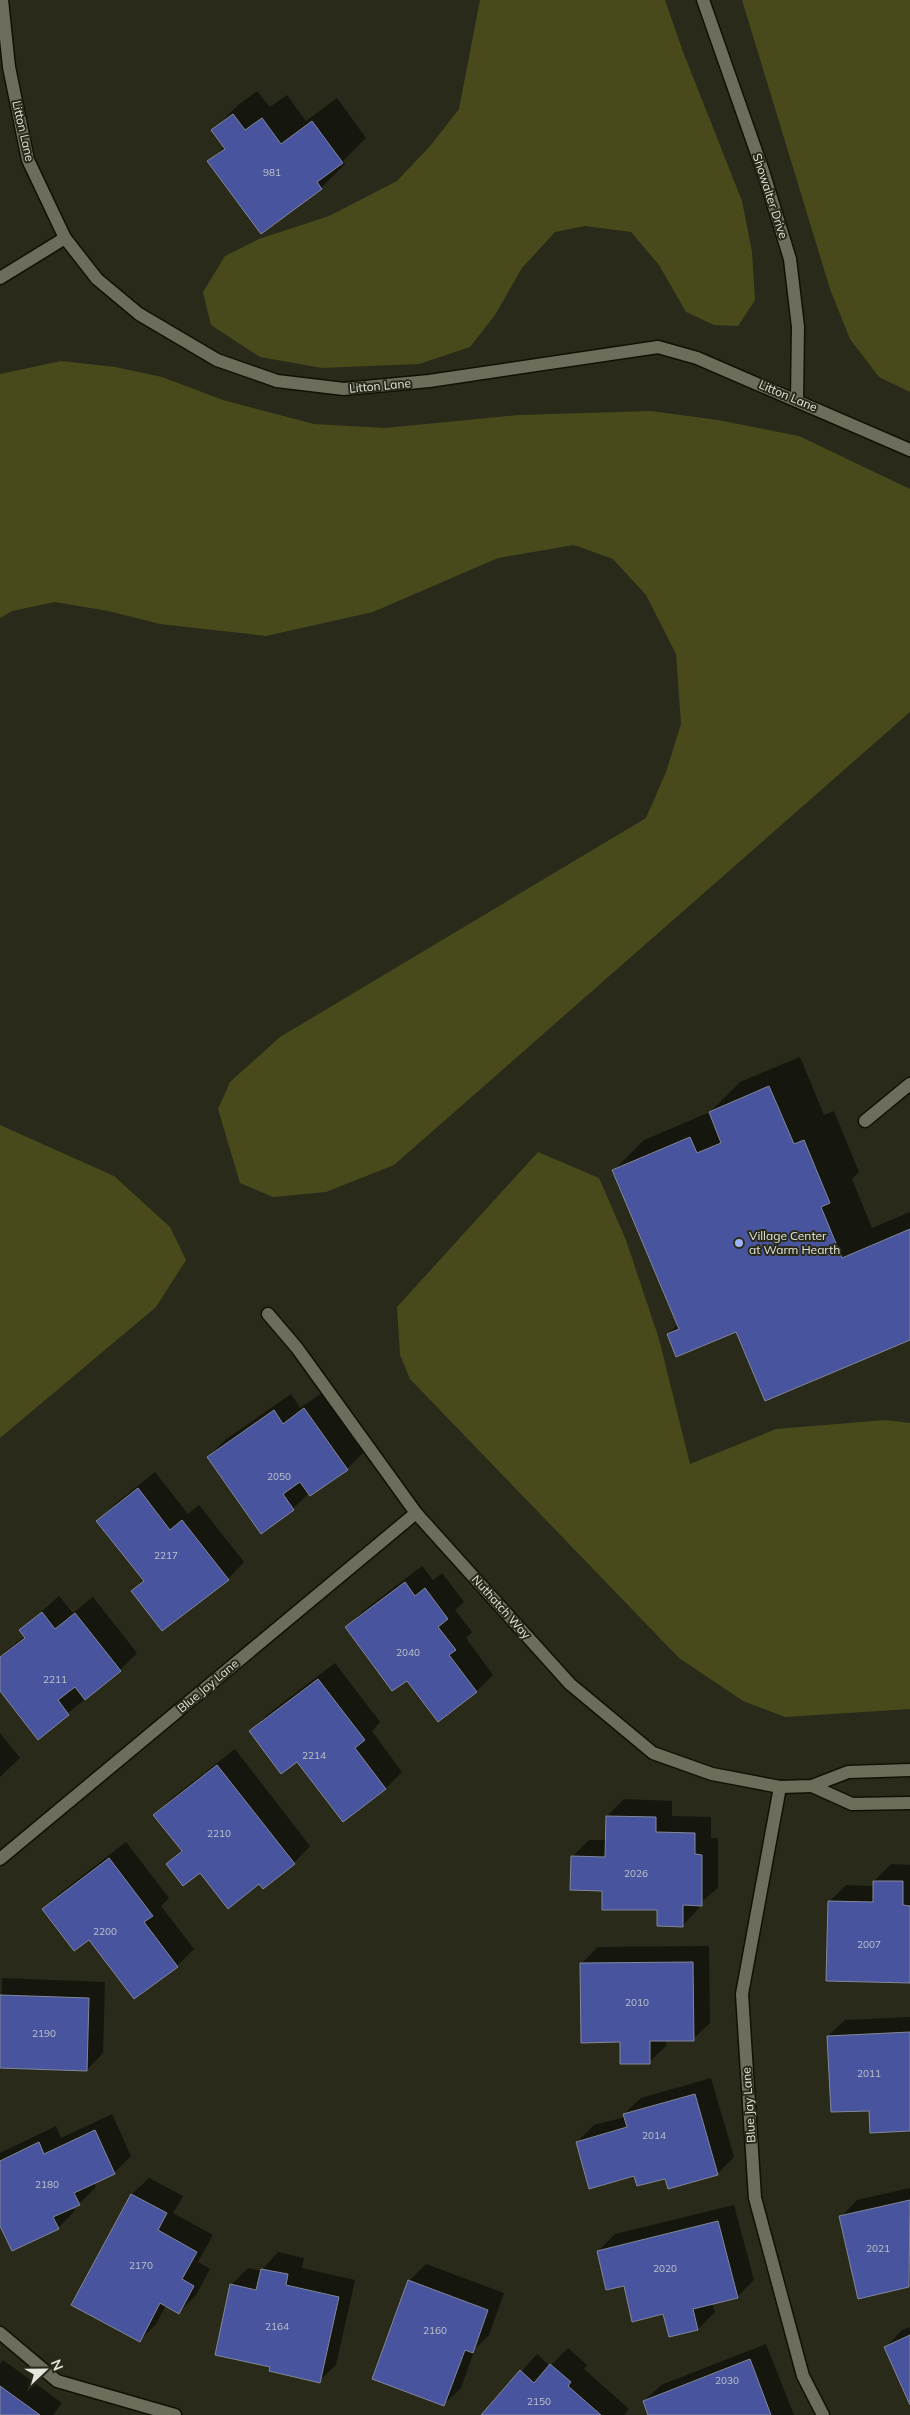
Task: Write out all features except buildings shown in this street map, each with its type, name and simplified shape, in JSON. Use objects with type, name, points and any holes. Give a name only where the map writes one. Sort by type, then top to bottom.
[{"type":"street","name":"Litton Lane","points":[[2,0],[9,66],[28,160],[65,238],[98,279],[139,314],[217,360],[277,380],[344,389],[430,381],[658,347],[697,358],[910,450]]},
{"type":"street","name":"Showalter Drive","points":[[703,0],[763,171],[790,260],[798,327],[797,400]]},
{"type":"street","points":[[0,278],[65,238]]},
{"type":"street","points":[[865,1121],[910,1084]]},
{"type":"street","name":"Nuthatch Way","points":[[268,1314],[298,1348],[416,1513],[570,1684],[653,1753],[712,1774],[780,1787],[812,1786],[848,1772],[910,1770]]},
{"type":"street","name":"Blue Jay Lane","points":[[0,1859],[416,1513]]},
{"type":"street","name":"Nuthatch Way","points":[[812,1786],[852,1804],[910,1803]]},
{"type":"street","name":"Blue Jay Lane","points":[[780,1787],[742,1994],[755,2198],[803,2376],[823,2415]]},
{"type":"street","points":[[0,2334],[57,2381],[175,2415]]},
{"type":"shaded area","points":[[480,0],[665,0],[682,49],[742,201],[752,252],[755,300],[738,326],[714,325],[686,312],[659,265],[631,232],[585,226],[555,232],[522,268],[495,315],[470,347],[419,364],[322,368],[260,357],[211,325],[203,292],[225,256],[259,239],[329,216],[397,181],[431,145],[459,109]]},
{"type":"shaded area","points":[[742,0],[910,0],[910,392],[879,377],[850,339],[830,289]]},
{"type":"shaded area","points":[[61,361],[115,367],[162,377],[223,400],[314,424],[385,428],[519,415],[651,411],[718,420],[799,436],[910,489],[910,712],[394,1165],[326,1192],[273,1197],[240,1183],[218,1109],[230,1082],[280,1037],[646,818],[666,772],[681,724],[676,654],[646,595],[613,559],[574,545],[498,558],[373,612],[266,636],[160,624],[108,611],[55,602],[12,611],[0,618],[0,374]]},
{"type":"shaded area","points":[[0,1125],[114,1176],[170,1227],[186,1260],[156,1307],[0,1438]]},
{"type":"shaded area","points":[[538,1152],[599,1178],[626,1240],[659,1339],[690,1464],[776,1429],[885,1420],[910,1423],[910,1709],[785,1717],[743,1701],[679,1658],[410,1379],[400,1355],[397,1307]]},
{"type":"place","name":"Village Center at Warm Hearth","points":[[739,1243]]}]
